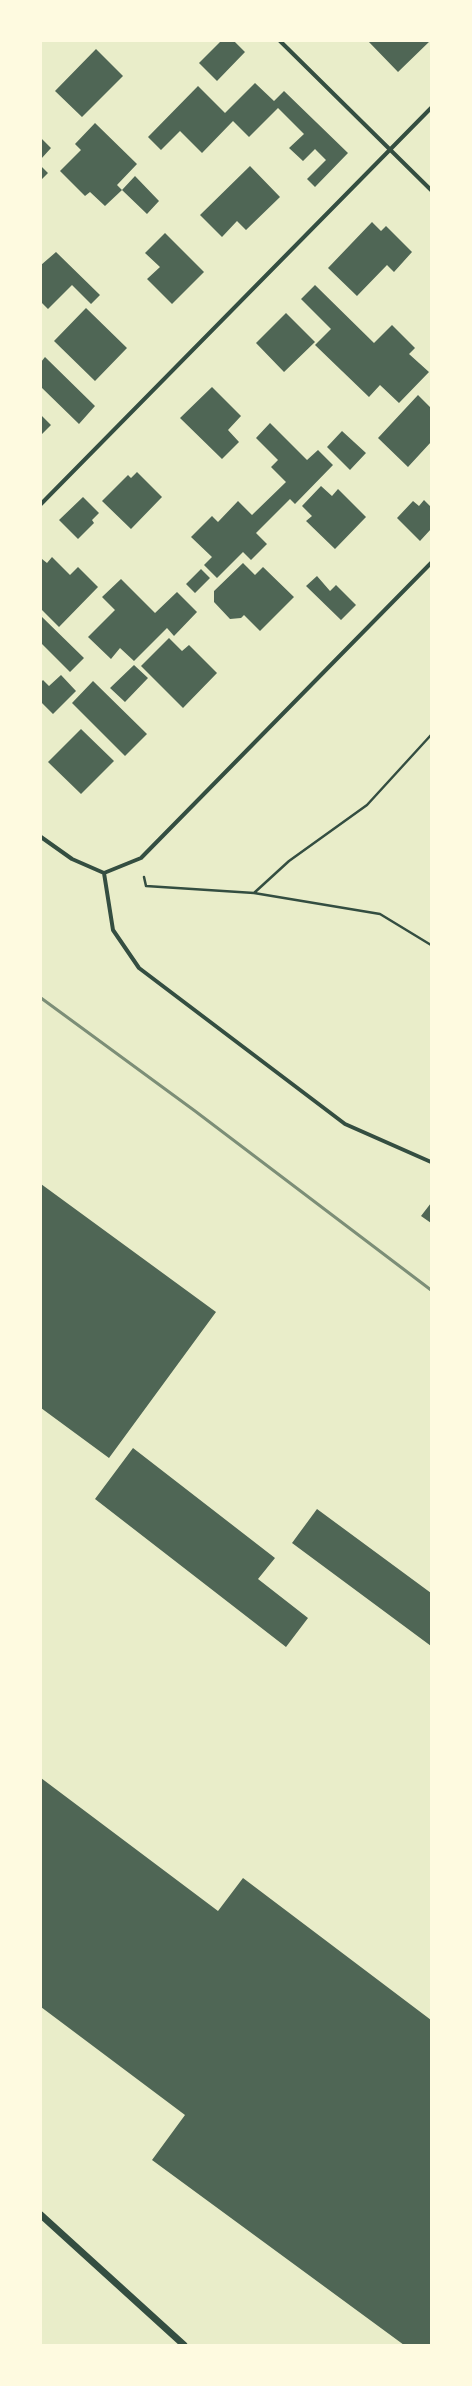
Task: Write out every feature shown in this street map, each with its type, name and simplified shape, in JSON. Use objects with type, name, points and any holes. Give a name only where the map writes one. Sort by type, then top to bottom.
[{"type":"street","points":[[280,41],[431,190]]},
{"type":"street","points":[[41,504],[431,108]]},
{"type":"street","points":[[41,837],[72,860],[104,873],[139,859],[431,563]]},
{"type":"street","points":[[104,873],[113,930],[139,968],[345,1124],[431,1162]]},
{"type":"street","points":[[41,2215],[184,2345]]},
{"type":"path","points":[[254,893],[289,861],[367,805],[431,735]]},
{"type":"path","points":[[139,859],[146,886],[254,893],[380,914],[431,945]]},
{"type":"building","points":[[221,41],[234,41],[245,52],[217,81],[199,63]]},
{"type":"building","points":[[368,41],[430,41],[398,72]]},
{"type":"building","points":[[96,49],[123,76],[82,117],[55,91]]},
{"type":"building","points":[[255,83],[274,101],[284,91],[348,153],[315,187],[307,179],[326,160],[315,149],[303,161],[289,148],[304,134],[278,108],[249,137],[233,121],[202,153],[180,131],[161,150],[148,137],[198,86],[225,113]]},
{"type":"building","points":[[95,123],[137,164],[117,185],[122,190],[105,206],[90,192],[85,196],[60,171],[81,150],[75,144]]},
{"type":"building","points":[[41,138],[51,148],[41,159]]},
{"type":"building","points":[[41,166],[48,173],[41,180]]},
{"type":"building","points":[[250,166],[280,197],[246,230],[237,221],[222,237],[200,215]]},
{"type":"building","points":[[135,176],[159,201],[147,214],[122,190]]},
{"type":"building","points":[[372,222],[381,231],[386,226],[412,252],[394,272],[387,265],[357,296],[328,268]]},
{"type":"building","points":[[165,233],[204,272],[172,304],[147,279],[160,267],[145,253]]},
{"type":"building","points":[[56,252],[100,295],[91,304],[72,285],[48,309],[41,302],[41,265]]},
{"type":"building","points":[[315,285],[374,343],[392,325],[415,348],[409,354],[429,372],[399,403],[380,385],[369,397],[315,345],[331,329],[301,299]]},
{"type":"building","points":[[86,308],[127,348],[95,381],[54,341]]},
{"type":"building","points":[[286,313],[315,342],[284,372],[256,343]]},
{"type":"building","points":[[45,357],[95,406],[79,424],[41,387],[41,362]]},
{"type":"building","points":[[212,387],[241,416],[228,430],[239,442],[222,459],[180,418]]},
{"type":"building","points":[[418,395],[431,408],[431,442],[408,467],[378,438]]},
{"type":"building","points":[[41,415],[51,425],[41,435]]},
{"type":"building","points":[[270,423],[307,460],[318,450],[333,465],[295,504],[290,499],[256,533],[267,544],[251,560],[243,552],[217,578],[204,565],[212,557],[191,537],[212,516],[218,522],[238,501],[252,515],[286,482],[271,467],[278,460],[256,438]]},
{"type":"building","points":[[342,431],[366,453],[350,470],[327,447]]},
{"type":"building","points":[[137,472],[162,497],[131,529],[102,501],[128,475],[131,478]]},
{"type":"building","points":[[321,486],[332,496],[338,489],[366,517],[335,549],[306,521],[312,516],[302,506]]},
{"type":"building","points":[[83,497],[99,513],[92,520],[94,523],[78,539],[59,520]]},
{"type":"building","points":[[424,500],[431,507],[431,529],[420,541],[397,518],[413,501],[419,506]]},
{"type":"building","points":[[52,557],[70,575],[78,567],[98,587],[59,627],[41,609],[41,560],[42,559],[47,563]]},
{"type":"building","points":[[243,563],[255,575],[263,567],[294,597],[260,631],[244,615],[241,618],[230,619],[214,602],[214,591]]},
{"type":"building","points":[[201,569],[210,578],[195,593],[186,584]]},
{"type":"building","points":[[317,576],[330,591],[336,585],[356,605],[341,620],[306,586]]},
{"type":"building","points":[[121,579],[155,613],[177,592],[197,612],[174,636],[167,628],[134,661],[120,648],[111,659],[88,637],[115,610],[102,597]]},
{"type":"building","points":[[41,616],[84,658],[70,672],[41,643]]},
{"type":"building","points":[[169,638],[182,651],[189,645],[217,673],[183,708],[141,666]]},
{"type":"building","points":[[134,665],[148,678],[125,702],[110,688]]},
{"type":"building","points":[[61,675],[76,691],[53,714],[41,702],[41,682],[43,680],[49,686]]},
{"type":"building","points":[[93,681],[147,734],[125,756],[72,703]]},
{"type":"building","points":[[81,729],[114,761],[81,794],[48,762]]},
{"type":"building","points":[[41,1184],[216,1312],[109,1458],[41,1408]]},
{"type":"building","points":[[431,1203],[431,1223],[421,1216]]},
{"type":"building","points":[[133,1448],[275,1558],[258,1579],[308,1618],[286,1647],[95,1499]]},
{"type":"building","points":[[317,1509],[431,1593],[431,1646],[292,1543]]},
{"type":"building","points":[[41,1778],[218,1911],[243,1878],[431,2020],[431,2345],[404,2345],[152,2160],[185,2115],[41,2007]]},
{"type":"railway","points":[[41,998],[195,1111],[431,1290]]}]
